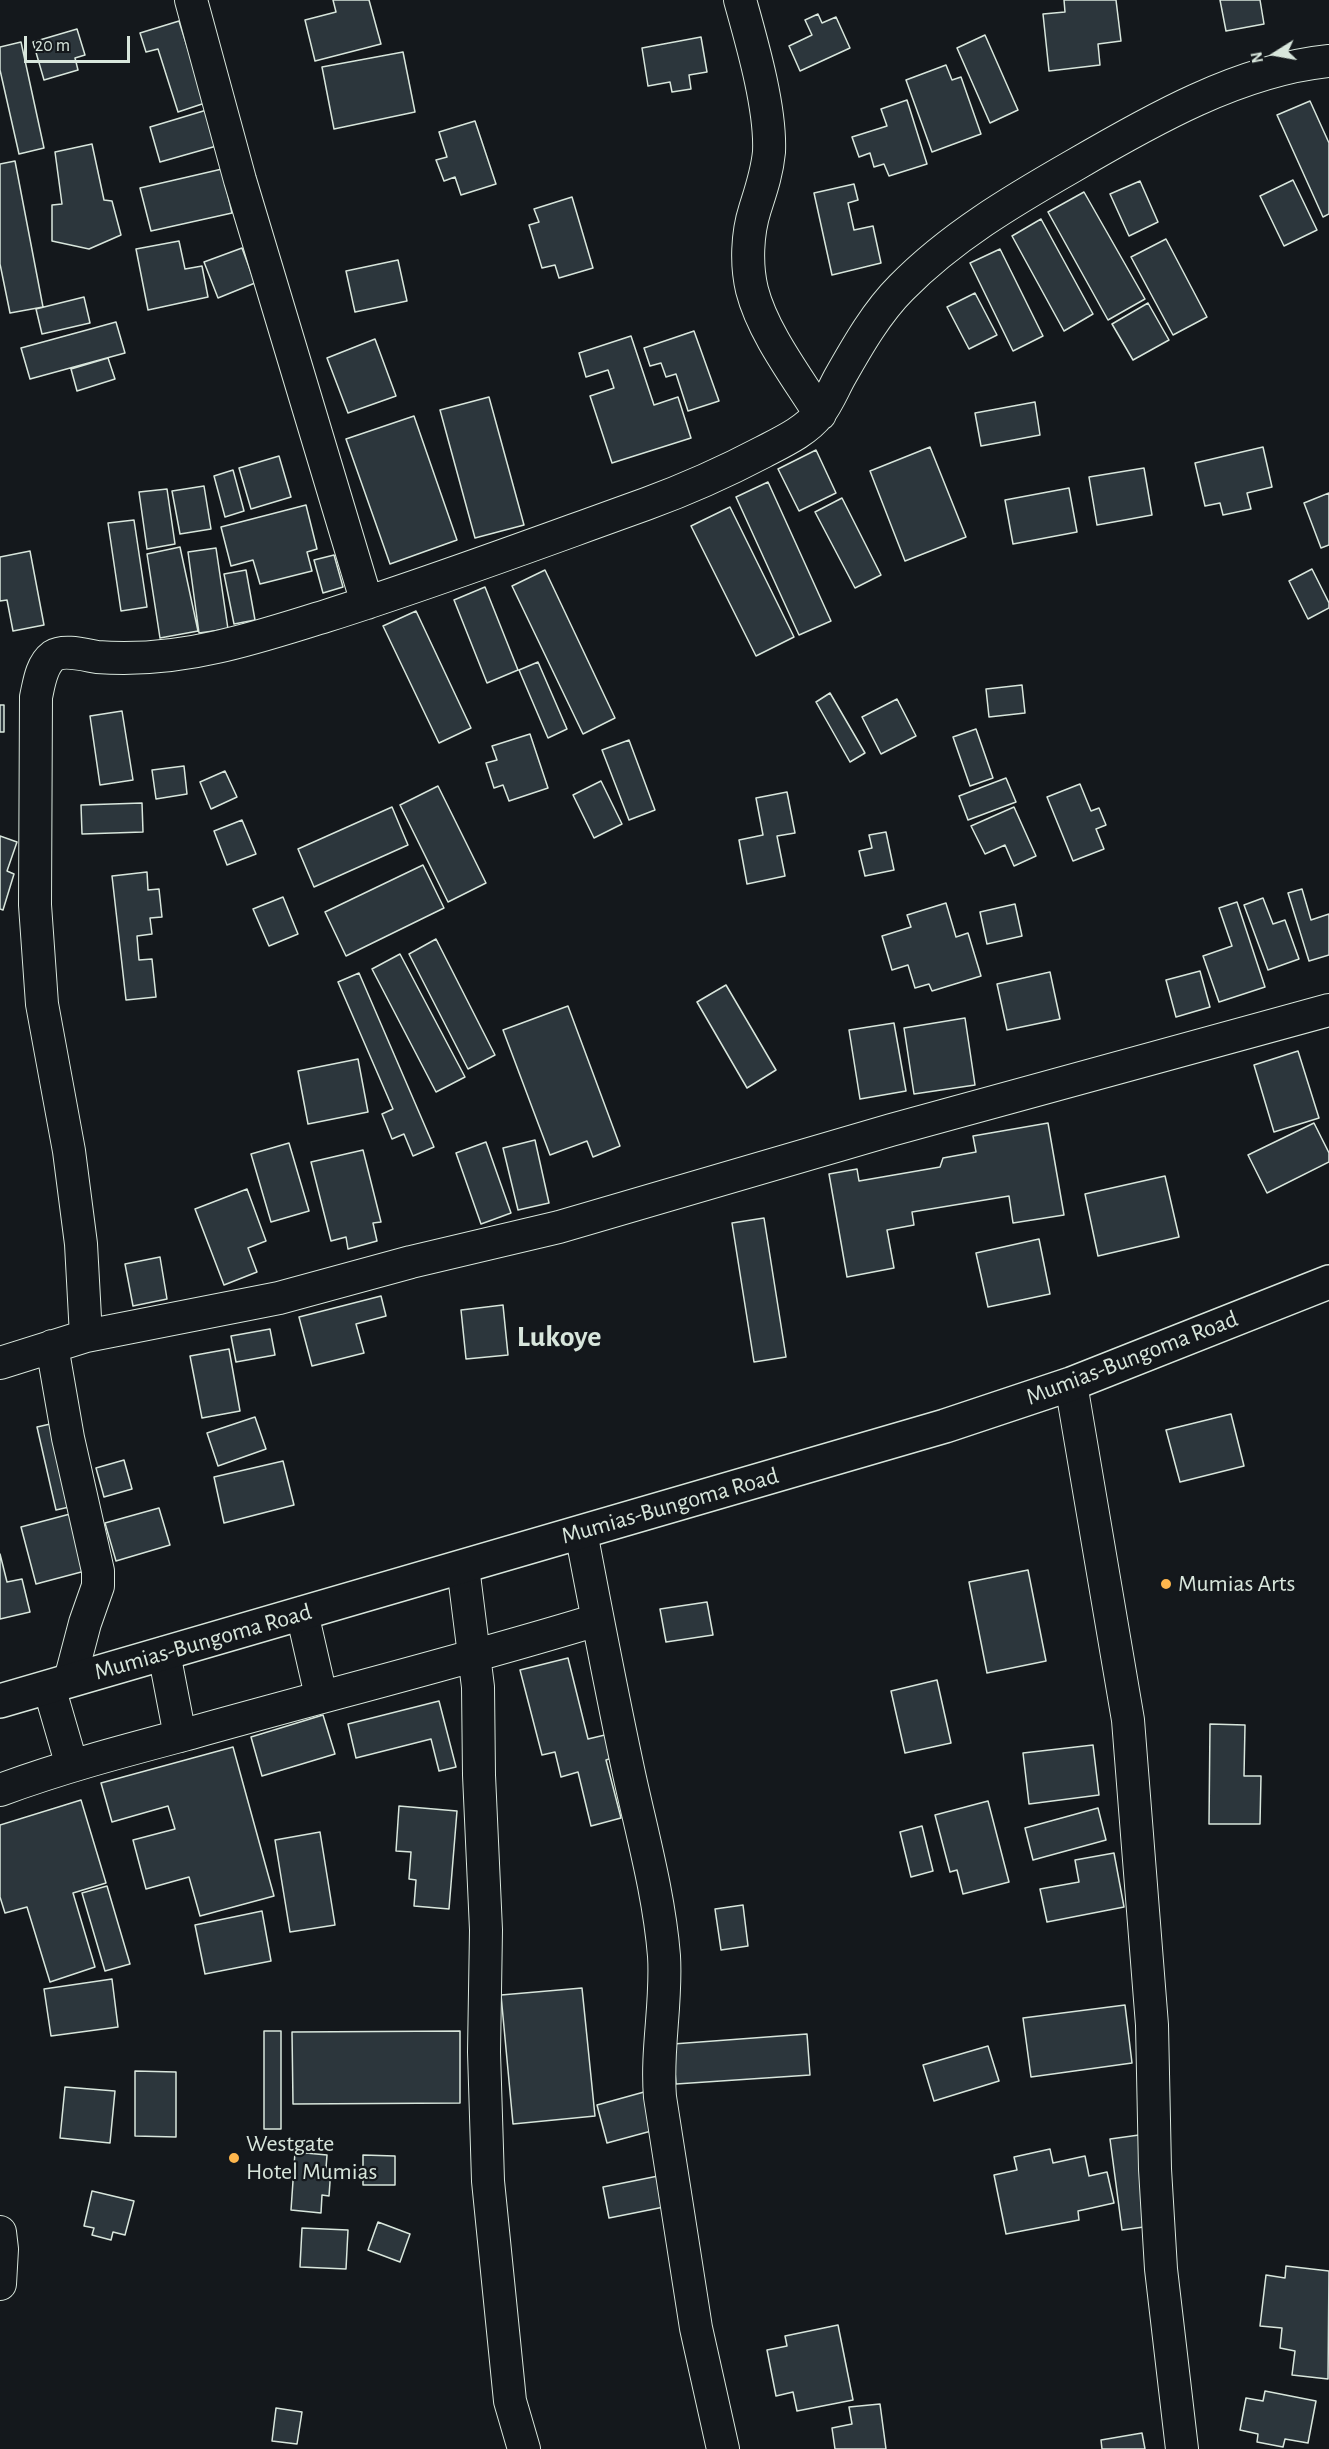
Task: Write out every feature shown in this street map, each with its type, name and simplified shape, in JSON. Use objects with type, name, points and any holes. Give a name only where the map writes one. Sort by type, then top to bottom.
[{"type":"highway","name":"Mumias-Bungoma Road","points":[[0,1701],[945,1426],[1071,1384],[1329,1282]]},
{"type":"street","points":[[191,0],[240,180],[367,603]]},
{"type":"street","points":[[741,0],[761,87],[769,152],[763,190],[751,226],[748,254],[750,282],[758,308],[820,414]]},
{"type":"street","points":[[86,1336],[81,1244],[69,1151],[42,1004],[36,916],[36,697],[40,678],[49,660],[58,653],[140,658],[205,650],[244,641],[490,562],[685,490],[730,470],[786,439],[820,414],[846,365],[898,291],[936,254],[985,219],[1103,149],[1172,113],[1259,75],[1281,68],[1329,61]]},
{"type":"street","points":[[0,1363],[86,1336],[279,1298],[411,1262],[559,1227],[891,1130],[1329,1010]]},
{"type":"street","points":[[52,1347],[68,1438],[98,1571],[98,1586],[59,1683],[72,1766]]},
{"type":"street","points":[[1071,1384],[1128,1720],[1152,2025],[1155,2169],[1161,2269],[1182,2449]]},
{"type":"street","points":[[581,1532],[597,1620],[650,1867],[664,1955],[664,2002],[658,2075],[660,2097],[696,2328],[723,2449]]},
{"type":"street","points":[[463,1567],[478,1687],[485,1894],[484,2052],[489,2181],[510,2401],[524,2449]]},
{"type":"street","points":[[302,1613],[321,1696]]},
{"type":"street","points":[[0,1790],[72,1766],[321,1696],[474,1657],[597,1620]]},
{"type":"street","points":[[164,1653],[180,1736]]},
{"type":"street","points":[[0,2232],[2,2249],[0,2284]]},
{"type":"building","points":[[333,0],[369,0],[381,44],[315,61],[305,20],[336,12]]},
{"type":"building","points":[[1064,0],[1116,0],[1121,41],[1098,44],[1100,65],[1049,71],[1043,14],[1065,12]]},
{"type":"building","points":[[1220,0],[1260,0],[1264,24],[1226,31]]},
{"type":"building","points":[[818,14],[822,23],[836,17],[850,48],[800,71],[789,46],[812,35],[805,20]]},
{"type":"building","points":[[179,21],[205,103],[178,112],[158,49],[146,52],[140,33]]},
{"type":"building","points":[[77,29],[85,55],[75,58],[78,70],[44,80],[33,42]]},
{"type":"building","points":[[985,35],[1018,110],[990,123],[957,48]]},
{"type":"building","points":[[701,37],[707,72],[689,75],[691,89],[672,92],[670,82],[648,86],[642,48]]},
{"type":"building","points":[[21,42],[44,148],[19,154],[0,70],[0,47]]},
{"type":"building","points":[[403,52],[415,112],[334,129],[322,67]]},
{"type":"building","points":[[946,65],[952,80],[961,77],[981,134],[932,152],[906,80]]},
{"type":"building","points":[[907,100],[927,164],[889,176],[884,164],[874,167],[870,153],[859,157],[852,137],[887,126],[881,109]]},
{"type":"building","points":[[1310,101],[1329,143],[1329,214],[1323,217],[1277,115]]},
{"type":"building","points":[[210,109],[220,145],[160,162],[150,127]]},
{"type":"building","points":[[475,121],[496,184],[461,195],[455,177],[444,181],[436,160],[447,157],[439,132]]},
{"type":"building","points":[[92,144],[104,200],[112,201],[121,235],[89,249],[52,241],[52,205],[62,204],[55,152]]},
{"type":"building","points":[[15,161],[43,307],[10,313],[0,264],[0,164]]},
{"type":"building","points":[[222,169],[232,213],[151,231],[140,188]]},
{"type":"building","points":[[1293,180],[1317,230],[1284,246],[1260,196]]},
{"type":"building","points":[[1140,181],[1158,222],[1129,236],[1110,194]]},
{"type":"building","points":[[854,184],[858,200],[848,203],[854,230],[873,226],[881,263],[832,275],[814,193]]},
{"type":"building","points":[[1084,192],[1145,299],[1108,320],[1048,212]]},
{"type":"building","points":[[572,197],[593,268],[559,278],[555,265],[542,268],[529,225],[539,222],[534,209]]},
{"type":"building","points":[[1041,219],[1093,314],[1064,331],[1012,236]]},
{"type":"building","points":[[1166,239],[1207,317],[1173,335],[1131,257]]},
{"type":"building","points":[[179,241],[185,269],[202,266],[208,297],[148,310],[136,249]]},
{"type":"building","points":[[242,248],[255,283],[218,298],[204,262]]},
{"type":"building","points":[[1000,249],[1043,336],[1013,351],[970,263]]},
{"type":"building","points":[[398,260],[407,301],[355,312],[346,271]]},
{"type":"building","points":[[975,293],[997,335],[969,349],[947,307]]},
{"type":"building","points":[[84,297],[90,323],[42,334],[36,309]]},
{"type":"building","points":[[1148,303],[1169,340],[1133,360],[1112,324]]},
{"type":"building","points":[[116,322],[125,353],[30,379],[21,348]]},
{"type":"building","points":[[694,331],[719,401],[688,411],[676,374],[666,377],[661,363],[650,366],[644,348]]},
{"type":"building","points":[[631,336],[654,405],[678,397],[691,438],[612,463],[590,396],[614,388],[608,370],[586,377],[579,353]]},
{"type":"building","points":[[375,339],[396,396],[348,413],[327,358]]},
{"type":"building","points":[[108,358],[115,379],[77,391],[71,369]]},
{"type":"building","points":[[489,397],[524,525],[475,538],[440,410]]},
{"type":"building","points":[[1035,402],[1040,435],[981,446],[975,413]]},
{"type":"building","points":[[414,416],[457,540],[390,564],[346,439]]},
{"type":"building","points":[[930,447],[966,537],[905,561],[870,471]]},
{"type":"building","points":[[1263,447],[1272,487],[1247,493],[1251,509],[1223,515],[1220,503],[1205,506],[1195,463]]},
{"type":"building","points":[[816,450],[836,493],[799,511],[778,469]]},
{"type":"building","points":[[279,456],[291,497],[251,509],[239,468]]},
{"type":"building","points":[[1144,468],[1152,515],[1097,525],[1089,477]]},
{"type":"building","points":[[233,470],[244,511],[225,517],[214,476]]},
{"type":"building","points":[[768,482],[831,621],[799,635],[736,497]]},
{"type":"building","points":[[204,486],[211,529],[180,534],[172,491]]},
{"type":"building","points":[[1069,488],[1077,532],[1013,544],[1005,500]]},
{"type":"building","points":[[167,489],[175,544],[147,549],[139,492]]},
{"type":"building","points":[[1329,493],[1329,545],[1321,548],[1304,503]]},
{"type":"building","points":[[842,498],[881,575],[855,588],[815,512]]},
{"type":"building","points":[[306,505],[317,549],[307,552],[312,571],[260,584],[253,560],[231,566],[221,527]]},
{"type":"building","points":[[730,507],[794,637],[756,656],[691,526]]},
{"type":"building","points":[[134,520],[147,607],[121,611],[108,523]]},
{"type":"building","points":[[180,547],[198,631],[160,638],[147,554]]},
{"type":"building","points":[[216,548],[228,629],[199,633],[188,552]]},
{"type":"building","points":[[30,551],[44,625],[13,631],[7,600],[0,601],[0,557]]},
{"type":"building","points":[[334,555],[343,587],[323,593],[314,560]]},
{"type":"building","points":[[1312,569],[1329,603],[1329,608],[1308,619],[1289,581]]},
{"type":"building","points":[[246,570],[255,620],[234,624],[224,574]]},
{"type":"building","points":[[545,570],[615,718],[583,734],[512,586]]},
{"type":"building","points":[[485,587],[518,670],[487,683],[454,600]]},
{"type":"building","points":[[416,611],[471,728],[439,743],[383,626]]},
{"type":"building","points":[[538,662],[567,729],[548,738],[519,670]]},
{"type":"building","points":[[1022,685],[1025,713],[989,717],[986,689]]},
{"type":"building","points":[[830,693],[865,753],[850,762],[816,702]]},
{"type":"building","points":[[897,699],[916,736],[881,754],[862,717]]},
{"type":"building","points":[[0,705],[4,705],[4,732],[0,732]]},
{"type":"building","points":[[122,711],[133,780],[100,785],[90,716]]},
{"type":"building","points":[[976,729],[993,778],[970,786],[953,737]]},
{"type":"building","points":[[530,734],[548,788],[509,801],[503,785],[494,788],[486,763],[497,760],[492,746]]},
{"type":"building","points":[[629,740],[655,810],[629,820],[602,750]]},
{"type":"building","points":[[184,766],[187,794],[156,799],[152,770]]},
{"type":"building","points":[[225,771],[237,797],[211,809],[200,782]]},
{"type":"building","points":[[1006,778],[1016,802],[968,820],[959,796]]},
{"type":"building","points":[[601,781],[622,824],[594,838],[573,795]]},
{"type":"building","points":[[1080,784],[1091,811],[1099,808],[1106,825],[1096,829],[1104,849],[1073,861],[1047,797]]},
{"type":"building","points":[[438,786],[486,883],[448,902],[400,805]]},
{"type":"building","points":[[787,792],[795,833],[777,836],[785,876],[747,884],[739,840],[763,835],[756,798]]},
{"type":"building","points":[[142,803],[143,832],[82,834],[81,805]]},
{"type":"building","points":[[392,807],[408,845],[314,887],[298,849]]},
{"type":"building","points":[[1014,807],[1036,856],[1014,866],[1005,845],[985,854],[971,826]]},
{"type":"building","points":[[242,820],[256,854],[227,865],[214,831]]},
{"type":"building","points":[[886,832],[894,870],[865,876],[859,851],[872,848],[869,835]]},
{"type":"building","points":[[0,836],[17,842],[7,871],[14,874],[3,910],[0,909]]},
{"type":"building","points":[[423,865],[444,908],[346,956],[325,912]]},
{"type":"building","points":[[147,872],[148,890],[159,889],[162,917],[150,918],[152,934],[137,936],[139,960],[152,959],[156,997],[126,1000],[112,876]]},
{"type":"building","points":[[1302,889],[1311,920],[1329,914],[1329,955],[1309,961],[1288,893]]},
{"type":"building","points":[[283,897],[298,934],[269,946],[253,909]]},
{"type":"building","points":[[1263,898],[1273,924],[1285,920],[1299,959],[1268,970],[1244,905]]},
{"type":"building","points":[[1237,902],[1265,987],[1219,1002],[1203,956],[1232,946],[1219,908]]},
{"type":"building","points":[[946,903],[956,937],[968,933],[981,976],[932,991],[929,984],[915,988],[908,965],[892,970],[882,936],[911,927],[907,915]]},
{"type":"building","points":[[1015,904],[1022,936],[987,944],[980,912]]},
{"type":"building","points":[[436,939],[495,1055],[468,1069],[409,954]]},
{"type":"building","points":[[400,954],[465,1077],[436,1092],[372,969]]},
{"type":"building","points":[[1200,971],[1210,1007],[1176,1017],[1166,980]]},
{"type":"building","points":[[1050,972],[1060,1019],[1007,1030],[997,984]]},
{"type":"building","points":[[359,973],[434,1147],[413,1156],[404,1134],[392,1139],[382,1114],[393,1109],[338,982]]},
{"type":"building","points":[[726,985],[776,1070],[747,1088],[697,1002]]},
{"type":"building","points":[[568,1006],[620,1146],[593,1157],[587,1141],[550,1155],[503,1030]]},
{"type":"building","points":[[965,1018],[975,1085],[914,1094],[904,1028]]},
{"type":"building","points":[[894,1023],[906,1091],[860,1099],[849,1030]]},
{"type":"building","points":[[1298,1051],[1319,1118],[1274,1132],[1254,1065]]},
{"type":"building","points":[[358,1059],[368,1112],[308,1124],[298,1071]]},
{"type":"building","points":[[1048,1123],[1064,1215],[1013,1223],[1009,1196],[912,1212],[914,1225],[887,1230],[894,1268],[847,1277],[829,1174],[857,1169],[859,1181],[940,1167],[943,1158],[976,1152],[973,1136]]},
{"type":"building","points":[[1314,1123],[1329,1153],[1329,1162],[1267,1193],[1248,1155]]},
{"type":"building","points":[[535,1140],[549,1203],[518,1210],[503,1148]]},
{"type":"building","points":[[486,1142],[511,1213],[481,1224],[456,1153]]},
{"type":"building","points":[[289,1143],[309,1211],[271,1222],[251,1154]]},
{"type":"building","points":[[363,1150],[381,1222],[373,1223],[377,1241],[348,1249],[346,1237],[331,1241],[311,1162]]},
{"type":"building","points":[[1165,1176],[1179,1237],[1098,1256],[1085,1194]]},
{"type":"building","points":[[247,1189],[266,1241],[248,1248],[257,1272],[224,1285],[195,1209]]},
{"type":"building","points":[[764,1218],[786,1357],[754,1362],[732,1223]]},
{"type":"building","points":[[1039,1239],[1050,1294],[988,1307],[976,1253]]},
{"type":"building","points":[[160,1257],[167,1299],[133,1306],[125,1264]]},
{"type":"building","points":[[381,1296],[386,1316],[356,1324],[364,1353],[312,1366],[299,1317]]},
{"type":"building","points":[[503,1305],[508,1355],[466,1359],[461,1310]]},
{"type":"building","points":[[270,1329],[275,1355],[236,1362],[231,1336]]},
{"type":"building","points":[[229,1349],[240,1411],[202,1418],[190,1356]]},
{"type":"building","points":[[1231,1414],[1244,1466],[1180,1482],[1166,1430]]},
{"type":"building","points":[[255,1417],[266,1449],[218,1466],[207,1433]]},
{"type":"building","points":[[59,1422],[78,1505],[56,1510],[37,1427]]},
{"type":"building","points":[[124,1460],[132,1489],[104,1497],[96,1468]]},
{"type":"building","points":[[283,1461],[294,1505],[224,1523],[214,1477]]},
{"type":"building","points":[[159,1508],[170,1545],[116,1561],[105,1523]]},
{"type":"building","points":[[70,1514],[85,1571],[36,1584],[21,1527]]},
{"type":"building","points":[[0,1554],[7,1582],[22,1579],[30,1612],[0,1619]]},
{"type":"building","points":[[1028,1570],[1046,1661],[987,1673],[969,1582]]},
{"type":"building","points":[[707,1602],[713,1635],[666,1642],[660,1609]]},
{"type":"building","points":[[568,1658],[588,1739],[609,1734],[615,1757],[606,1760],[621,1818],[591,1826],[578,1772],[561,1777],[555,1752],[542,1755],[520,1670]]},
{"type":"building","points":[[937,1680],[951,1743],[905,1753],[891,1691]]},
{"type":"building","points":[[439,1701],[456,1767],[439,1771],[431,1739],[356,1758],[348,1724]]},
{"type":"building","points":[[323,1715],[335,1754],[262,1776],[251,1737]]},
{"type":"building","points":[[1210,1724],[1245,1725],[1244,1776],[1261,1776],[1260,1824],[1209,1824]]},
{"type":"building","points":[[1093,1745],[1099,1795],[1029,1804],[1023,1753]]},
{"type":"building","points":[[233,1747],[274,1896],[200,1916],[189,1877],[146,1889],[133,1840],[175,1829],[168,1806],[112,1822],[101,1783]]},
{"type":"building","points":[[81,1800],[106,1883],[73,1893],[95,1967],[50,1982],[27,1907],[5,1913],[0,1897],[0,1825]]},
{"type":"building","points":[[988,1801],[1009,1882],[963,1894],[957,1870],[950,1872],[935,1815]]},
{"type":"building","points":[[399,1806],[457,1811],[449,1909],[414,1906],[416,1880],[409,1879],[411,1852],[396,1851]]},
{"type":"building","points":[[1098,1808],[1106,1840],[1033,1860],[1025,1828]]},
{"type":"building","points":[[922,1826],[933,1871],[911,1877],[900,1832]]},
{"type":"building","points":[[320,1832],[335,1925],[290,1932],[275,1840]]},
{"type":"building","points":[[1114,1853],[1124,1907],[1047,1922],[1040,1889],[1079,1882],[1075,1860]]},
{"type":"building","points":[[107,1886],[130,1964],[105,1971],[82,1893]]},
{"type":"building","points":[[743,1905],[748,1946],[721,1950],[715,1909]]},
{"type":"building","points":[[262,1911],[271,1961],[205,1974],[195,1925]]},
{"type":"building","points":[[112,1979],[118,2027],[51,2036],[44,1989]]},
{"type":"building","points":[[582,1988],[595,2116],[513,2124],[501,1995]]},
{"type":"building","points":[[1125,2005],[1132,2063],[1031,2077],[1023,2018]]},
{"type":"building","points":[[264,2031],[281,2031],[281,2129],[264,2129]]},
{"type":"building","points":[[460,2031],[460,2103],[293,2104],[292,2032]]},
{"type":"building","points":[[807,2034],[810,2075],[676,2084],[673,2044]]},
{"type":"building","points":[[988,2046],[999,2081],[934,2101],[923,2065]]},
{"type":"building","points":[[135,2071],[176,2072],[176,2137],[135,2136]]},
{"type":"building","points":[[65,2087],[115,2091],[110,2143],[60,2138]]},
{"type":"building","points":[[644,2092],[655,2130],[607,2143],[597,2105]]},
{"type":"building","points":[[1139,2135],[1151,2226],[1122,2230],[1110,2139]]},
{"type":"building","points":[[1050,2149],[1053,2163],[1085,2156],[1089,2176],[1107,2172],[1114,2203],[1078,2211],[1079,2220],[1006,2234],[994,2175],[1017,2170],[1014,2157]]},
{"type":"building","points":[[295,2152],[327,2155],[326,2168],[331,2168],[329,2196],[322,2195],[321,2213],[291,2210]]},
{"type":"building","points":[[363,2155],[395,2156],[395,2185],[363,2185]]},
{"type":"building","points":[[658,2176],[664,2207],[609,2218],[603,2187]]},
{"type":"building","points":[[92,2191],[134,2201],[125,2235],[113,2232],[111,2240],[92,2235],[94,2228],[84,2226]]},
{"type":"building","points":[[378,2222],[410,2234],[400,2262],[368,2250]]},
{"type":"building","points":[[302,2228],[348,2230],[346,2269],[300,2267]]},
{"type":"building","points":[[1286,2266],[1329,2271],[1328,2379],[1292,2375],[1295,2351],[1280,2348],[1282,2328],[1260,2326],[1266,2275],[1285,2278]]},
{"type":"building","points":[[838,2325],[853,2400],[797,2411],[793,2392],[776,2396],[767,2350],[787,2346],[785,2336]]},
{"type":"building","points":[[1265,2391],[1316,2401],[1308,2443],[1285,2439],[1283,2447],[1257,2442],[1258,2434],[1240,2430],[1246,2398],[1263,2401]]},
{"type":"building","points":[[880,2404],[886,2449],[835,2449],[832,2428],[852,2424],[849,2407]]},
{"type":"building","points":[[276,2408],[302,2412],[297,2444],[272,2441]]},
{"type":"building","points":[[1142,2433],[1145,2449],[1102,2449],[1101,2440]]},
{"type":"place","name":"Mumias Arts","points":[[1166,1584]]},
{"type":"place","name":"Westgate Hotel Mumias","points":[[234,2158]]},
{"type":"district","name":"Lukoye","points":[[559,1337]]}]
